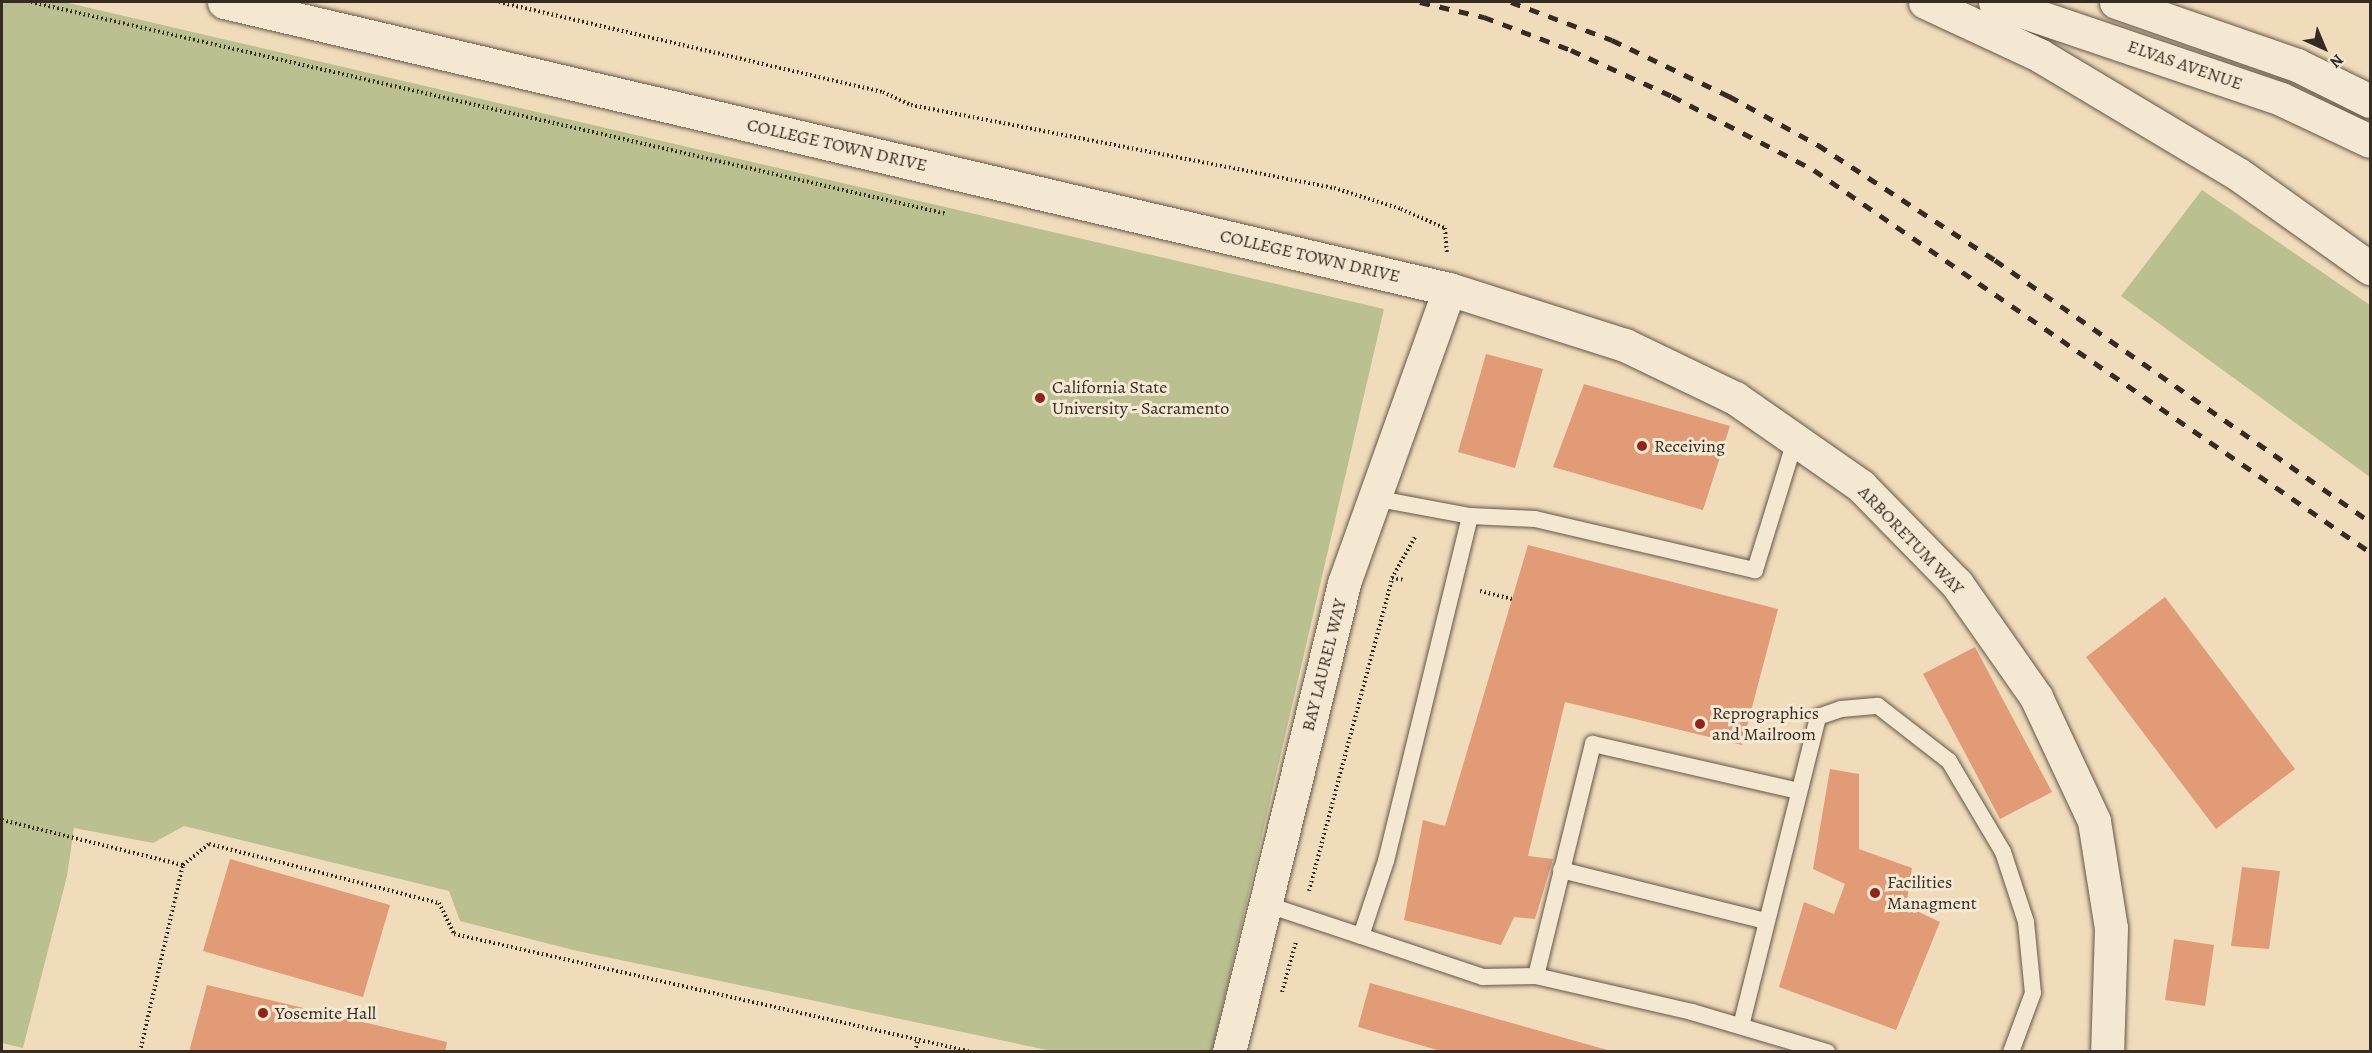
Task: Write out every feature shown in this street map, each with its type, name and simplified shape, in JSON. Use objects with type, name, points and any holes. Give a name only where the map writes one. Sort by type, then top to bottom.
[{"type":"street","name":"COLLEGE TOWN DRIVE","points":[[224,2],[1449,289]]},
{"type":"street","points":[[1925,2],[2039,55],[2238,174],[2370,268]]},
{"type":"street","name":"ELVAS AVENUE","points":[[1995,2],[2281,99],[2370,141]]},
{"type":"street","name":"ELVAS AVENUE","points":[[2116,2],[2297,65],[2370,101]]},
{"type":"street","name":"ARBORETUM WAY","points":[[1449,289],[1625,345],[1735,398],[1861,486],[1957,584],[2036,697],[2094,821],[2111,928],[2107,1052]]},
{"type":"street","name":"BAY LAUREL WAY","points":[[1229,1052],[1344,583],[1449,289]]},
{"type":"lane","points":[[1373,498],[1470,516],[1535,519],[1755,570],[1796,441]]},
{"type":"lane","points":[[1361,936],[1386,861],[1470,516]]},
{"type":"lane","points":[[1741,1026],[1818,717],[1841,709],[1878,706],[1949,761],[2003,852],[2026,922],[2033,993],[2011,1052]]},
{"type":"lane","points":[[1536,976],[1593,744],[1798,791]]},
{"type":"lane","points":[[1561,870],[1766,921]]},
{"type":"lane","points":[[1265,904],[1483,976],[1536,976],[1741,1026],[1827,1052]]},
{"type":"path","points":[[32,2],[947,214]]},
{"type":"path","points":[[499,2],[872,90],[911,105],[1334,188],[1401,209],[1445,228],[1449,289]]},
{"type":"path","points":[[1280,1000],[1392,578],[1415,537]]},
{"type":"path","points":[[1392,578],[1404,580]]},
{"type":"path","points":[[1473,589],[1512,599]]},
{"type":"path","points":[[2,820],[183,865]]},
{"type":"path","points":[[140,1052],[183,865],[209,844],[439,903],[454,934],[972,1052]]},
{"type":"path","points":[[915,1052],[918,1039]]},
{"type":"green space","points":[[2,2],[64,2],[1384,309],[1212,1051],[1052,1051],[573,950],[460,921],[449,891],[184,826],[153,843],[74,828],[67,876],[23,1048],[2,1043]]},
{"type":"green space","points":[[2202,190],[2370,305],[2370,477],[2121,296]]},
{"type":"building","points":[[1486,354],[1543,369],[1515,468],[1458,452]]},
{"type":"building","name":"Receiving","points":[[1584,384],[1730,426],[1703,510],[1553,467]]},
{"type":"building","name":"Reprographics and Mailroom","points":[[1528,545],[1778,609],[1742,745],[1565,702],[1528,856],[1553,859],[1535,919],[1514,917],[1501,945],[1404,920],[1423,820],[1445,826]]},
{"type":"building","points":[[2165,597],[2295,769],[2216,829],[2086,657]]},
{"type":"building","points":[[1975,647],[2052,792],[2000,819],[1923,674]]},
{"type":"building","name":"Facilities Managment","points":[[1830,769],[1859,774],[1859,849],[1912,868],[1906,906],[1940,922],[1896,1030],[1779,987],[1804,902],[1834,914],[1845,884],[1813,869]]},
{"type":"building","points":[[230,859],[390,905],[363,997],[203,951]]},
{"type":"building","points":[[2242,867],[2280,871],[2269,949],[2231,946]]},
{"type":"building","points":[[2174,939],[2214,945],[2205,1006],[2165,1000]]},
{"type":"building","points":[[1370,983],[1611,1052],[1444,1052],[1358,1027]]},
{"type":"building","name":"Yosemite Hall","points":[[207,985],[447,1042],[445,1052],[189,1052]]},
{"type":"railway","points":[[1420,2],[1484,17],[1571,50],[1672,96],[1814,170],[2370,552]]},
{"type":"railway","points":[[1511,2],[1612,40],[1729,96],[1818,145],[1995,260],[2370,522]]},
{"type":"place","name":"California State University - Sacramento","points":[[1040,398]]},
{"type":"place","name":"Receiving","points":[[1642,446]]},
{"type":"place","name":"Reprographics and Mailroom","points":[[1700,724]]},
{"type":"place","name":"Facilities Managment","points":[[1875,893]]},
{"type":"place","name":"Yosemite Hall","points":[[263,1013]]}]
